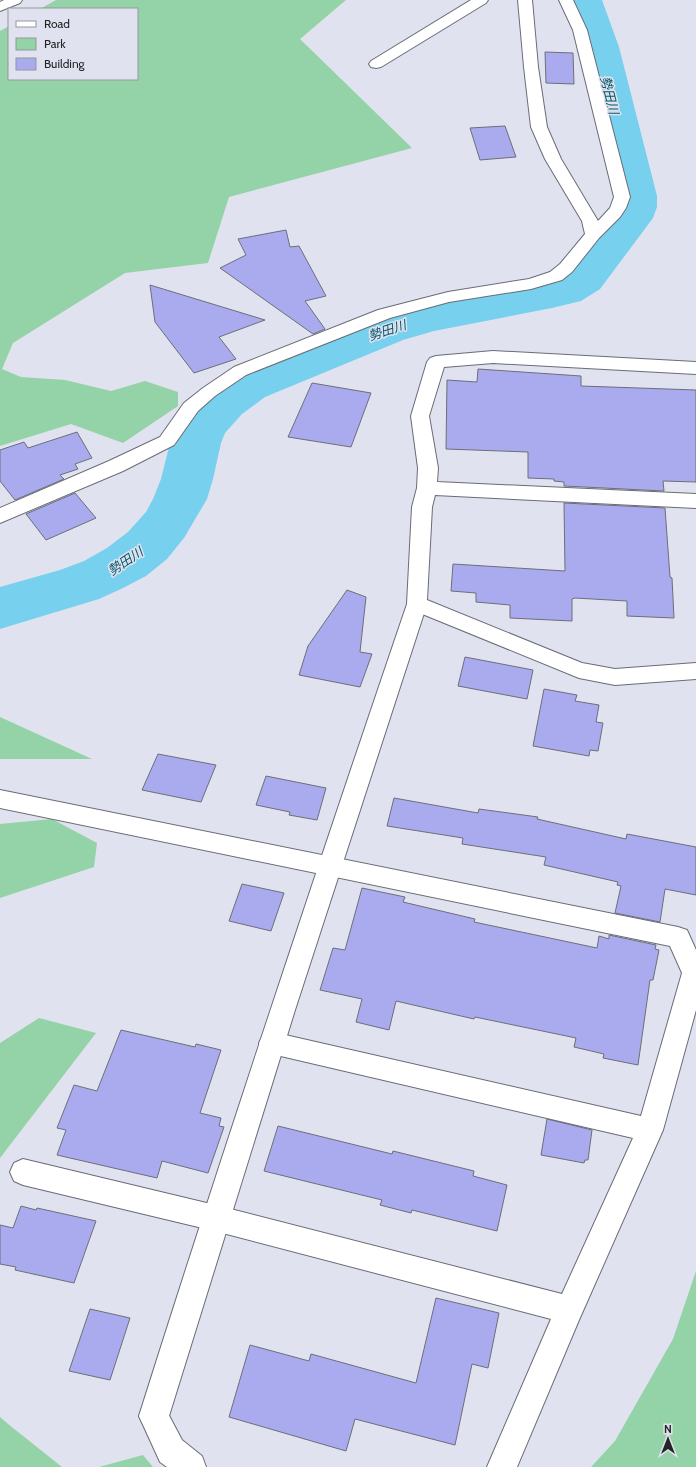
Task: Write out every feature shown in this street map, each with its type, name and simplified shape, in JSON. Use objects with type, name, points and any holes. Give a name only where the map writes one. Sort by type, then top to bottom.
[{"type":"street","points":[[0,7],[14,0]]},
{"type":"street","points":[[376,64],[482,0]]},
{"type":"street","points":[[525,0],[531,67],[539,127],[554,159],[590,221],[593,234]]},
{"type":"street","points":[[0,516],[116,466],[166,441],[192,407],[209,392],[240,371],[384,314],[448,297],[532,284],[556,276],[566,268],[593,234],[617,212],[621,205],[622,197],[580,30],[566,0]]},
{"type":"street","points":[[191,1467],[171,1451],[154,1416],[329,865],[417,604],[422,507],[427,488],[428,468],[420,416],[436,362],[492,357],[696,368]]},
{"type":"street","points":[[427,488],[696,501]]},
{"type":"street","points":[[417,604],[579,670],[614,677],[696,671]]},
{"type":"street","points":[[0,799],[678,937],[694,973],[650,1130],[569,1310],[502,1467]]},
{"type":"street","points":[[272,1043],[650,1130]]},
{"type":"street","points":[[23,1172],[216,1218],[569,1310]]},
{"type":"green space","points":[[56,0],[346,0],[300,39],[412,148],[229,197],[208,263],[125,273],[13,343],[2,369],[21,377],[65,380],[111,391],[145,381],[178,392],[178,406],[123,443],[71,424],[0,446],[0,31],[8,27],[8,80],[138,80],[138,8],[42,8]]},
{"type":"green space","points":[[0,717],[92,759],[0,759]]},
{"type":"green space","points":[[52,819],[97,843],[94,867],[0,898],[0,824]]},
{"type":"green space","points":[[39,1018],[96,1033],[0,1158],[0,1043]]},
{"type":"green space","points":[[696,1271],[696,1467],[591,1467],[615,1441],[673,1339]]},
{"type":"green space","points":[[0,1417],[8,1424],[62,1467],[0,1467]]},
{"type":"green space","points":[[143,1455],[153,1467],[99,1467]]},
{"type":"building","points":[[545,52],[573,53],[574,84],[546,83]]},
{"type":"building","points":[[505,126],[516,157],[480,160],[470,128]]},
{"type":"building","points":[[286,230],[290,247],[299,246],[326,296],[305,301],[325,329],[313,334],[220,268],[246,255],[238,239]]},
{"type":"building","points":[[150,285],[265,320],[219,337],[236,359],[194,373],[155,322]]},
{"type":"building","points":[[478,369],[581,376],[581,386],[696,390],[696,482],[663,481],[664,491],[564,486],[564,482],[554,481],[554,479],[528,478],[528,452],[446,449],[447,380],[477,382]]},
{"type":"building","points":[[312,383],[371,393],[351,447],[288,437]]},
{"type":"building","points":[[77,432],[92,458],[75,464],[78,469],[60,475],[64,479],[15,500],[0,481],[0,450],[24,442],[28,448]]},
{"type":"building","points":[[75,493],[96,518],[46,540],[26,514]]},
{"type":"building","points":[[564,503],[665,508],[670,577],[672,578],[674,618],[627,616],[627,601],[575,598],[572,599],[572,621],[510,618],[510,605],[476,602],[476,593],[451,591],[453,564],[565,571]]},
{"type":"building","points":[[347,590],[366,597],[360,652],[372,654],[360,687],[299,675],[308,646]]},
{"type":"building","points":[[465,657],[533,670],[527,699],[458,686]]},
{"type":"building","points":[[544,689],[577,695],[575,701],[599,705],[596,722],[603,723],[598,751],[590,750],[589,756],[533,746]]},
{"type":"building","points":[[158,754],[216,765],[201,802],[142,790]]},
{"type":"building","points":[[266,776],[326,788],[317,820],[289,815],[290,812],[256,805]]},
{"type":"building","points":[[394,798],[478,813],[479,809],[538,817],[537,819],[626,839],[627,834],[696,847],[696,895],[665,889],[660,922],[615,913],[621,886],[617,885],[618,882],[544,865],[546,857],[462,844],[463,838],[387,826]]},
{"type":"building","points":[[242,884],[284,893],[271,931],[229,921]]},
{"type":"building","points":[[362,888],[405,897],[403,902],[475,919],[474,922],[597,948],[599,936],[609,939],[609,935],[656,945],[655,949],[659,950],[653,980],[650,980],[638,1065],[603,1058],[604,1054],[574,1047],[576,1038],[475,1017],[474,1019],[396,1001],[389,1030],[356,1022],[362,999],[320,990],[333,948],[345,950]]},
{"type":"building","points":[[121,1030],[195,1047],[196,1044],[221,1050],[200,1113],[221,1118],[219,1126],[224,1127],[208,1173],[162,1161],[157,1178],[57,1155],[66,1130],[57,1128],[74,1085],[97,1091]]},
{"type":"building","points":[[547,1119],[592,1130],[588,1160],[585,1160],[584,1163],[541,1155]]},
{"type":"building","points":[[278,1126],[392,1154],[393,1151],[474,1171],[473,1176],[507,1185],[497,1231],[412,1210],[411,1213],[380,1205],[382,1200],[264,1171]]},
{"type":"building","points":[[21,1206],[96,1221],[74,1283],[15,1270],[16,1267],[0,1264],[0,1225],[13,1228]]},
{"type":"building","points":[[436,1298],[499,1313],[488,1368],[472,1364],[455,1445],[355,1419],[346,1451],[229,1417],[250,1345],[309,1361],[311,1354],[416,1383]]},
{"type":"building","points":[[90,1309],[130,1318],[110,1380],[69,1371]]},
{"type":"waterway","name":"勢田川","points":[[0,608],[79,585],[127,562],[148,546],[165,525],[180,499],[187,479],[195,443],[200,432],[218,409],[247,386],[386,329],[431,317],[564,291],[584,279],[631,218],[635,207],[635,196],[599,47],[583,0]]}]
